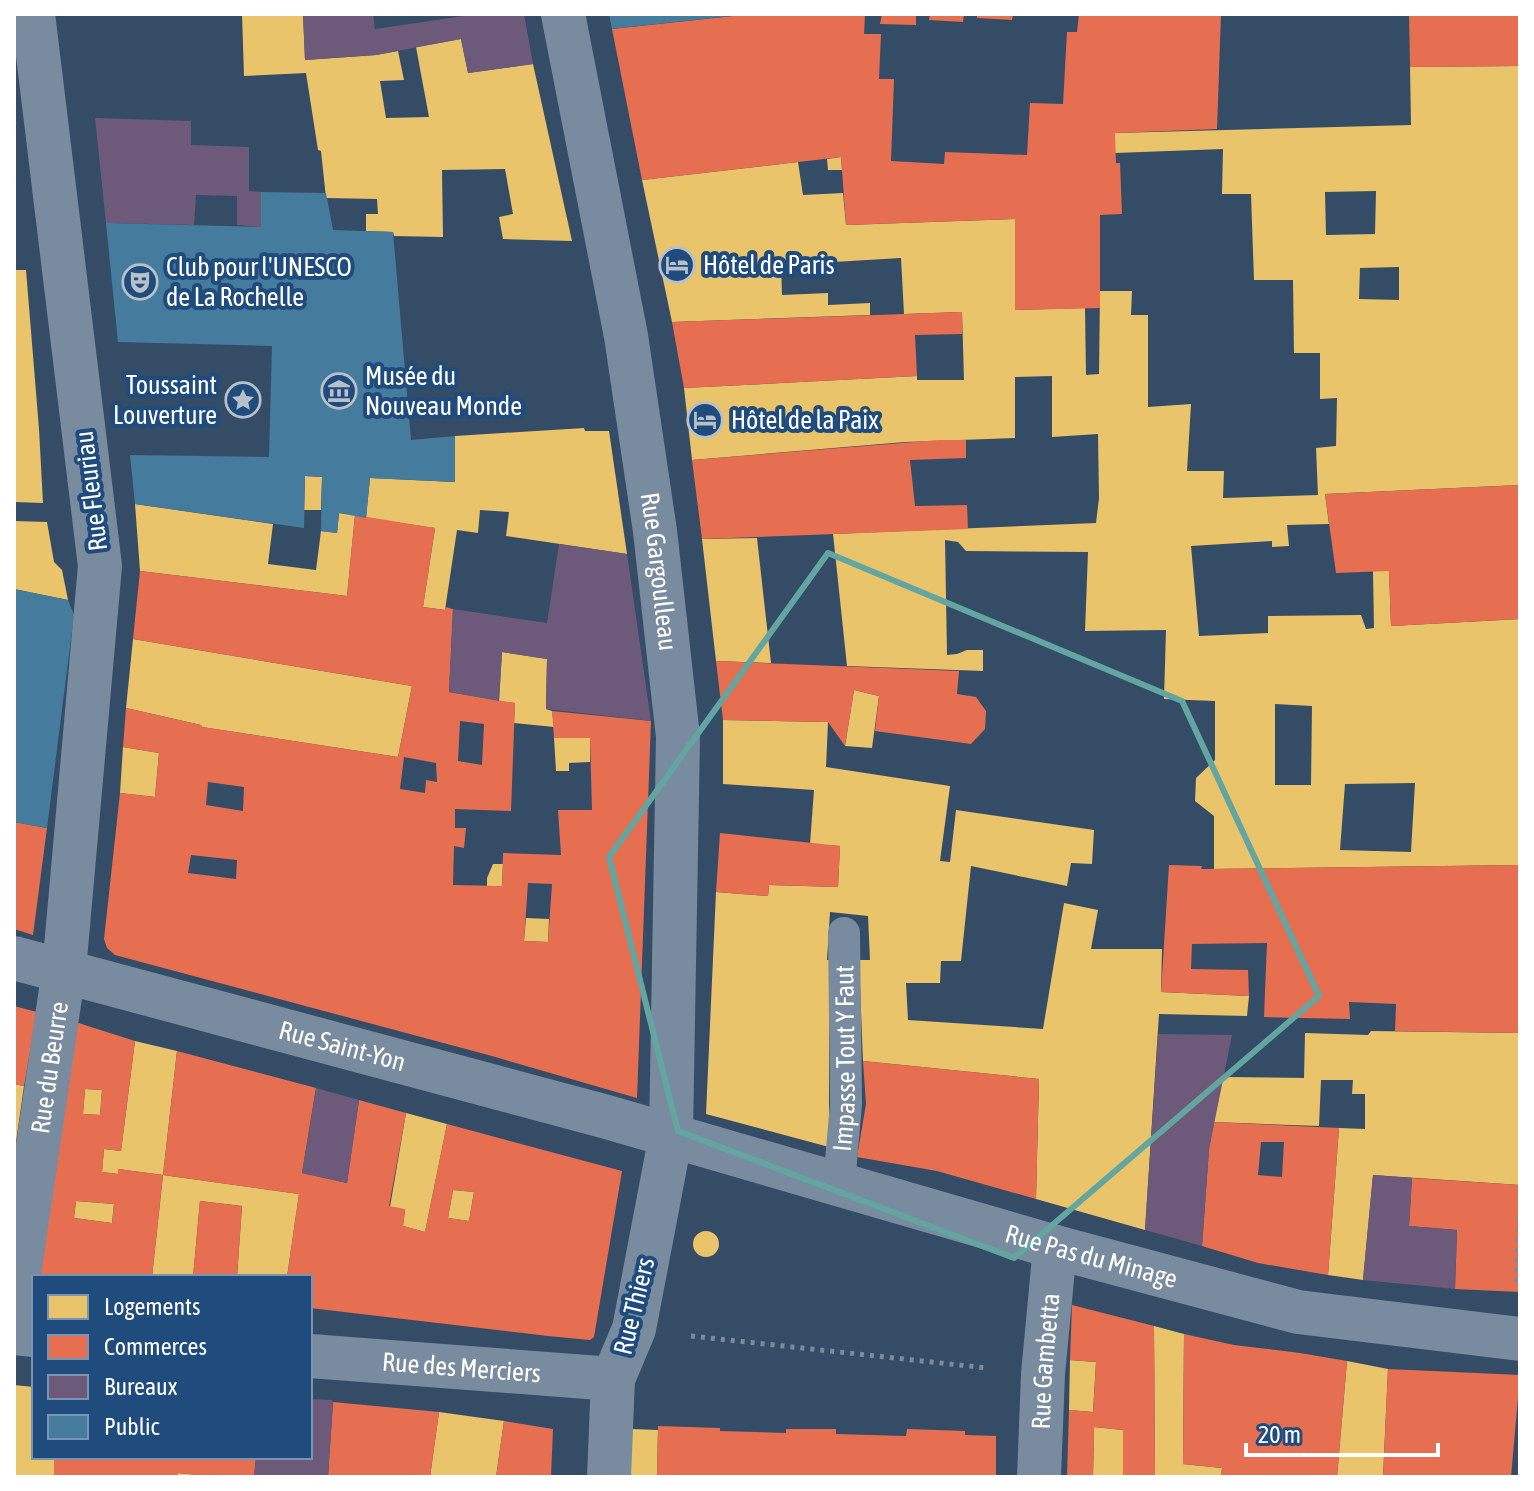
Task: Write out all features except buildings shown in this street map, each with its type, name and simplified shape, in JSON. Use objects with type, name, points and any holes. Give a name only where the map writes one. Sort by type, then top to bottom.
[{"type":"street","name":"Rue Fleuriau","points":[[33,14],[100,566],[64,970]]},
{"type":"street","name":"Rue Gargoulleau","points":[[563,14],[626,336],[655,531],[678,737],[671,1135]]},
{"type":"street","name":"Rue Saint-Yon","points":[[14,958],[671,1135]]},
{"type":"street","name":"Rue du Beurre","points":[[14,1307],[64,970]]},
{"type":"street","name":"Rue Pas du Minage","points":[[671,1135],[1055,1247],[1298,1312],[1520,1339]]},
{"type":"street","name":"Rue Thiers","points":[[609,1477],[613,1379],[634,1329],[671,1135]]},
{"type":"street","name":"Rue Gambetta","points":[[1039,1477],[1043,1374],[1055,1247]]},
{"type":"street","name":"Rue des Merciers","points":[[312,1356],[613,1379]]},
{"type":"lane","name":"Impasse Tout Y Faut","points":[[839,1184],[846,1104],[844,933]]},
{"type":"path","points":[[1515,1292],[1520,1203]]},
{"type":"path","points":[[634,1329],[1043,1374]]},
{"type":"highlighted area","points":[[828,553],[1182,701],[1319,996],[1014,1258],[678,1131],[609,857]]},
{"type":"place","name":"Hôtel de Paris","points":[[677,265]]},
{"type":"place","name":"Club pour l'UNESCO de La Rochelle","points":[[140,282]]},
{"type":"place","name":"Musée du Nouveau Monde","points":[[339,391]]},
{"type":"place","name":"Toussaint Louverture","points":[[243,400]]},
{"type":"place","name":"Hôtel de la Paix","points":[[705,420]]}]
